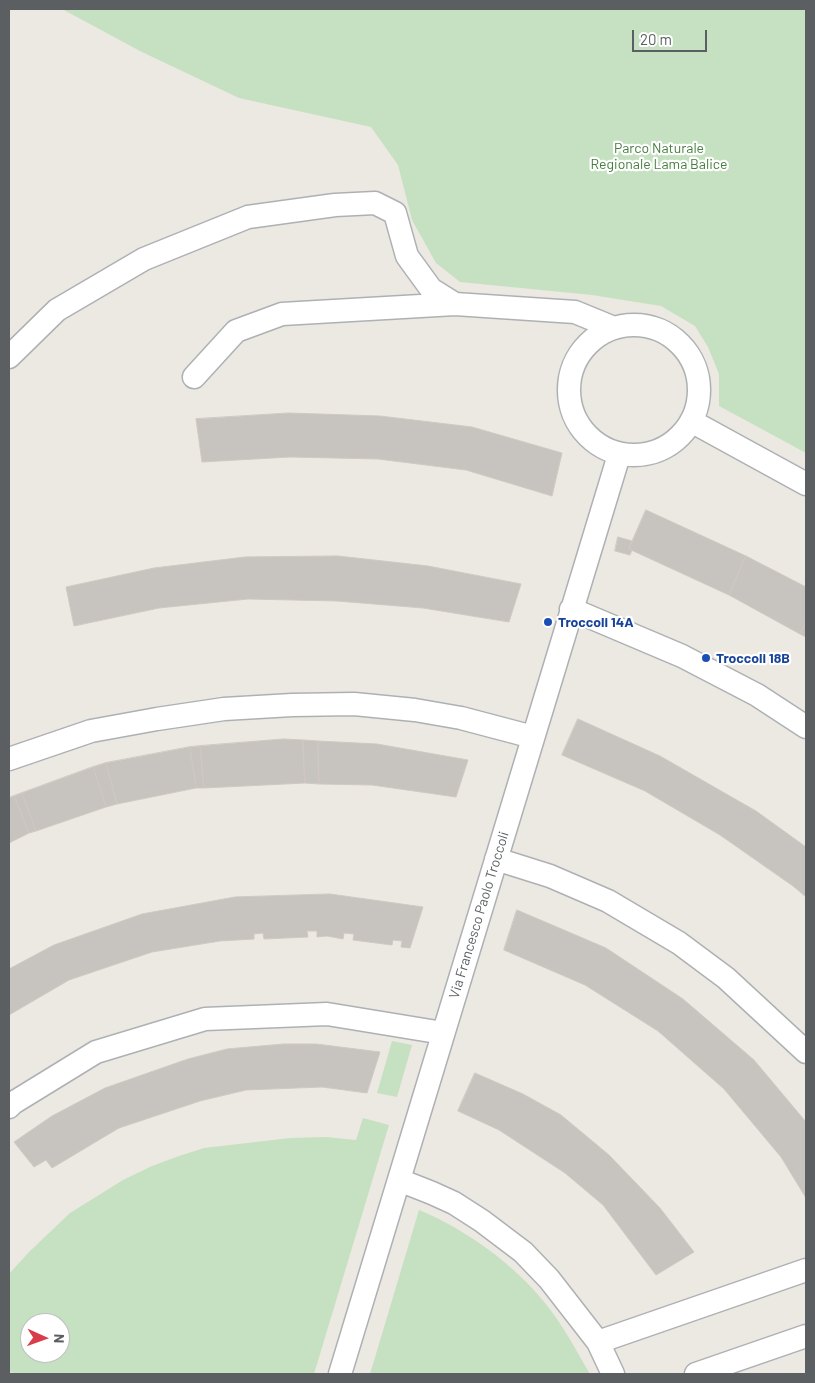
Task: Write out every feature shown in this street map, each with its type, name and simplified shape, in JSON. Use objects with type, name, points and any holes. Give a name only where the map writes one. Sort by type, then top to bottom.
[{"type":"street","points":[[9,357],[57,310],[144,259],[248,217],[335,205],[375,203],[395,213],[407,256],[431,289],[455,304]]},
{"type":"street","points":[[194,377],[236,331],[282,314],[455,304],[575,312],[614,328]]},
{"type":"street","points":[[635,325],[656,329],[675,340],[689,357],[697,377],[698,398],[691,421],[680,435],[665,447],[647,454],[619,455],[592,441],[579,426],[571,408],[569,388],[572,368],[582,350],[596,337],[614,328],[635,325]]},
{"type":"street","points":[[691,421],[806,484]]},
{"type":"street","name":"Via Francesco Paolo Troccoli","points":[[340,1374],[619,455]]},
{"type":"street","points":[[572,609],[682,656],[758,695],[806,727]]},
{"type":"street","points":[[9,759],[91,731],[157,719],[224,710],[292,705],[354,704],[414,710],[461,718],[533,737]]},
{"type":"street","points":[[496,859],[550,876],[608,901],[679,942],[726,978],[806,1052]]},
{"type":"street","points":[[9,1107],[96,1052],[205,1019],[327,1014],[443,1033]]},
{"type":"street","points":[[398,1180],[454,1203],[482,1221],[523,1252],[549,1279],[598,1342],[612,1374]]},
{"type":"street","points":[[598,1342],[806,1270]]},
{"type":"street","points":[[696,1374],[806,1336]]},
{"type":"green space","name":"Parco Naturale Regionale Lama Balice","points":[[62,9],[806,9],[806,453],[719,406],[719,374],[708,347],[695,326],[661,306],[592,295],[460,282],[436,263],[412,220],[398,165],[371,127],[239,98],[140,51]]},
{"type":"green space","points":[[392,1041],[412,1045],[397,1097],[377,1093]]},
{"type":"green space","points":[[363,1118],[389,1125],[314,1374],[19,1374],[9,1372],[9,1274],[70,1213],[123,1180],[152,1166],[204,1148],[290,1138],[326,1137],[356,1140]]},
{"type":"green space","points":[[419,1210],[471,1237],[504,1261],[519,1275],[552,1311],[590,1374],[370,1374]]},
{"type":"building","points":[[289,413],[380,416],[472,427],[562,453],[552,496],[466,470],[378,459],[290,457],[202,462],[196,419]]},
{"type":"building","points":[[646,510],[746,556],[729,595],[629,549]]},
{"type":"building","points":[[618,537],[632,541],[629,549],[632,550],[630,555],[615,551]]},
{"type":"building","points":[[338,556],[428,566],[521,584],[509,622],[423,608],[337,601],[248,599],[159,608],[74,626],[66,587],[154,568],[245,557]]},
{"type":"building","points":[[746,556],[806,587],[806,622],[800,634],[729,595]]},
{"type":"building","points":[[806,622],[806,637],[800,634]]},
{"type":"building","points":[[578,719],[660,756],[756,811],[806,847],[806,897],[720,835],[645,791],[562,755]]},
{"type":"building","points":[[284,739],[303,740],[305,783],[204,788],[200,746]]},
{"type":"building","points":[[303,740],[318,741],[319,784],[305,783]]},
{"type":"building","points":[[318,741],[377,744],[468,760],[456,797],[372,785],[319,784]]},
{"type":"building","points":[[200,746],[204,788],[196,788],[190,747]]},
{"type":"building","points":[[190,747],[196,788],[117,804],[106,763]]},
{"type":"building","points":[[106,763],[117,804],[106,807],[93,767]]},
{"type":"building","points":[[93,767],[106,807],[36,831],[22,793]]},
{"type":"building","points":[[22,793],[36,831],[29,833],[14,796]]},
{"type":"building","points":[[14,796],[29,833],[9,843],[9,798]]},
{"type":"building","points":[[330,894],[423,907],[410,948],[401,947],[402,941],[393,940],[392,945],[353,940],[354,934],[344,933],[343,939],[327,936],[317,937],[317,931],[307,931],[308,937],[264,939],[263,933],[254,934],[254,939],[220,941],[152,952],[69,980],[9,1015],[9,969],[54,945],[142,914],[235,897]]},
{"type":"building","points":[[517,910],[606,948],[683,999],[754,1060],[806,1122],[806,1198],[781,1157],[724,1089],[658,1031],[585,985],[504,950]]},
{"type":"building","points":[[284,1044],[316,1044],[380,1052],[367,1093],[322,1087],[246,1090],[200,1101],[119,1128],[52,1168],[46,1160],[34,1167],[14,1142],[52,1116],[105,1088],[188,1059],[227,1049]]},
{"type":"building","points":[[475,1073],[523,1094],[561,1115],[609,1155],[660,1208],[694,1252],[656,1275],[603,1205],[565,1173],[499,1130],[458,1111]]},
{"type":"place","name":"Troccoli 14A","points":[[548,622]]},
{"type":"place","name":"Troccoli 18B","points":[[706,658]]}]
